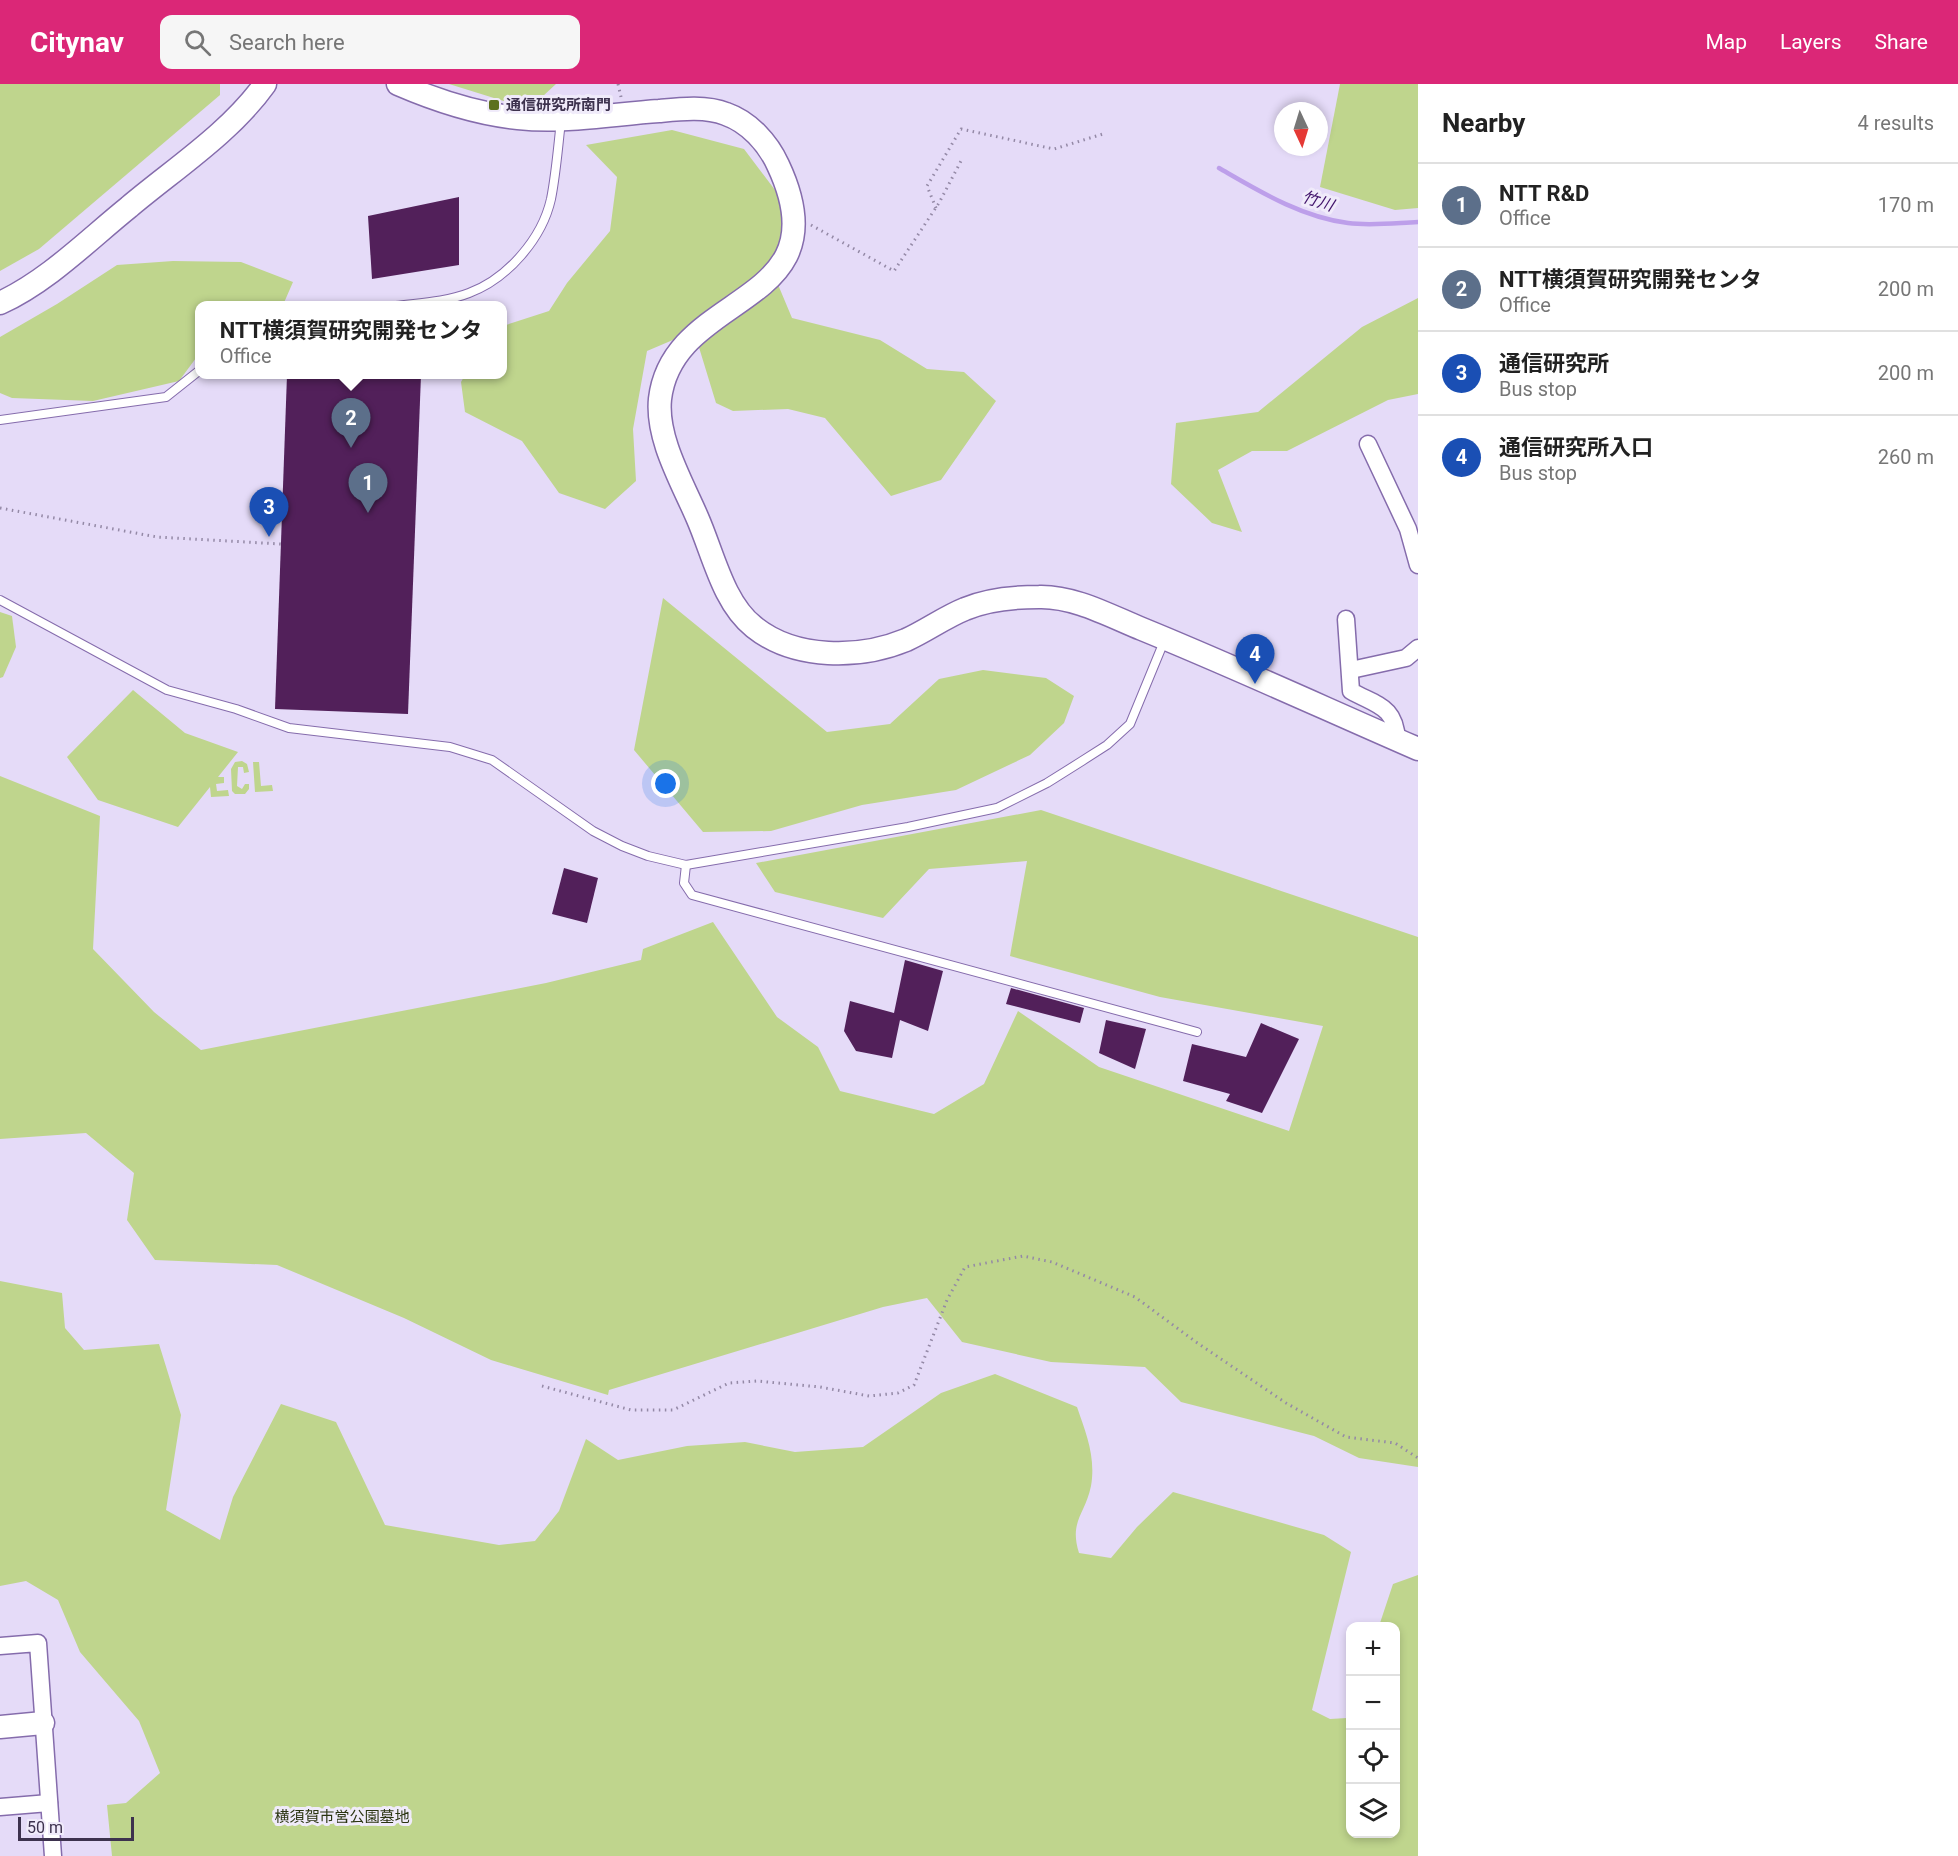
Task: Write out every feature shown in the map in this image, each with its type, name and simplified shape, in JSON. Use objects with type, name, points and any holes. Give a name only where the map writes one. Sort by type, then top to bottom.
[{"type":"street","points":[[0,303],[46,275],[210,140],[255,98],[265,84]]},
{"type":"street","points":[[398,84],[426,96],[516,118],[561,120],[688,109],[725,113],[755,131],[773,154],[788,186],[796,217],[791,246],[762,289],[700,329],[679,352],[669,367],[660,400],[662,427],[673,462],[741,615],[758,630],[800,648],[834,653],[870,651],[907,639],[966,609],[995,600],[1044,596],[1078,603],[1418,749]]},
{"type":"street","points":[[1368,444],[1408,529],[1418,565]]},
{"type":"street","points":[[1346,619],[1352,670]]},
{"type":"street","points":[[1397,740],[1396,723],[1392,714],[1351,691],[1348,675],[1352,670],[1406,658],[1418,648]]},
{"type":"street","points":[[0,1646],[38,1643],[53,1856]]},
{"type":"street","points":[[0,1726],[43,1723]]},
{"type":"street","points":[[0,1807],[49,1803]]},
{"type":"lane","points":[[435,301],[469,293],[498,277],[519,258],[539,229],[551,201],[561,120]]},
{"type":"lane","points":[[0,420],[166,397],[195,374]]},
{"type":"lane","points":[[0,600],[167,690],[236,709],[289,728],[450,747],[492,760],[612,841],[648,856],[687,865],[897,830],[997,808],[1107,745],[1130,724],[1165,639]]},
{"type":"lane","points":[[687,865],[684,883],[692,895],[1197,1032]]},
{"type":"path","points":[[936,208],[927,186],[960,129],[1054,149],[1103,134]]},
{"type":"path","points":[[796,217],[894,271],[936,208],[961,161]]},
{"type":"path","points":[[0,508],[157,537],[281,544]]},
{"type":"path","points":[[542,1386],[631,1410],[673,1410],[729,1383],[757,1381],[820,1387],[870,1396],[898,1394],[914,1385],[947,1300],[965,1267],[1023,1256],[1052,1262],[1135,1297],[1286,1403],[1346,1437],[1395,1443],[1418,1458]]},
{"type":"green space","points":[[0,84],[220,84],[220,95],[39,249],[0,271]]},
{"type":"green space","points":[[449,84],[556,84],[529,109]]},
{"type":"green space","points":[[1340,84],[1418,84],[1418,208],[1395,210],[1320,187],[1326,156],[1328,156]]},
{"type":"green space","points":[[672,130],[744,149],[778,194],[787,241],[774,275],[792,318],[880,340],[927,369],[964,372],[996,401],[941,480],[891,496],[825,418],[788,409],[733,411],[716,403],[694,331],[647,351],[633,429],[636,481],[605,509],[559,493],[522,441],[465,412],[461,382],[463,379],[507,379],[507,325],[549,311],[567,283],[610,231],[617,177],[586,145]]},
{"type":"green space","points":[[173,261],[241,262],[293,282],[285,301],[195,301],[195,359],[179,381],[93,401],[12,398],[0,393],[0,337],[117,265]]},
{"type":"green space","points":[[1418,298],[1418,394],[1388,400],[1287,451],[1252,451],[1218,470],[1242,532],[1212,523],[1171,484],[1176,423],[1258,412],[1362,327]]},
{"type":"green space","points":[[663,598],[827,732],[890,724],[939,679],[983,670],[1046,678],[1074,696],[1064,723],[1030,755],[956,790],[862,805],[771,831],[703,832],[634,750]]},
{"type":"green space","points":[[0,612],[12,616],[16,647],[3,677],[0,678]]},
{"type":"green space","points":[[133,690],[185,733],[238,752],[218,777],[224,777],[224,783],[216,784],[217,791],[228,790],[229,796],[211,797],[210,787],[178,827],[98,800],[67,757]]},
{"type":"green space","points":[[242,761],[247,764],[249,772],[244,773],[243,767],[238,767],[237,786],[242,789],[245,784],[249,784],[249,789],[245,794],[235,794],[232,791],[231,769],[235,762]]},
{"type":"green space","points":[[253,762],[259,762],[261,786],[272,785],[273,791],[255,792]]},
{"type":"green space","points":[[0,776],[100,816],[93,949],[154,1012],[201,1050],[546,983],[641,960],[643,949],[713,922],[777,1017],[818,1047],[840,1091],[934,1114],[984,1084],[1018,1011],[1099,1067],[1289,1131],[1323,1026],[1160,997],[1010,956],[1027,861],[929,869],[883,918],[775,892],[756,863],[1041,810],[1418,937],[1418,1467],[1359,1458],[1314,1436],[1181,1402],[1145,1367],[1051,1362],[962,1342],[927,1298],[883,1307],[609,1390],[608,1395],[491,1360],[404,1318],[277,1265],[155,1260],[127,1220],[134,1173],[86,1133],[0,1139]]},
{"type":"green space","name":"横須賀市営公園墓地","points":[[0,1281],[62,1293],[65,1328],[84,1350],[159,1344],[181,1415],[166,1510],[220,1540],[233,1497],[281,1404],[336,1422],[385,1525],[499,1545],[535,1541],[559,1511],[586,1439],[618,1460],[687,1446],[745,1442],[795,1452],[863,1447],[941,1393],[995,1374],[1077,1407],[1089,1445],[1092,1465],[1091,1486],[1077,1525],[1076,1542],[1079,1553],[1111,1558],[1137,1527],[1173,1492],[1324,1535],[1351,1552],[1312,1710],[1330,1719],[1346,1718],[1346,1838],[1400,1838],[1400,1622],[1380,1622],[1393,1584],[1418,1575],[1418,1856],[112,1856],[107,1805],[126,1803],[160,1773],[139,1721],[80,1652],[58,1600],[26,1581],[0,1586]]},
{"type":"building","points":[[459,197],[459,265],[372,279],[368,216]]},
{"type":"building","points":[[287,379],[421,379],[408,714],[275,709]]},
{"type":"building","points":[[564,868],[598,878],[587,923],[552,914]]},
{"type":"building","points":[[905,960],[943,971],[928,1031],[900,1020],[892,1058],[856,1051],[844,1031],[850,1001],[894,1013]]},
{"type":"building","points":[[1011,988],[1084,1008],[1080,1023],[1006,1004]]},
{"type":"building","points":[[1106,1020],[1146,1029],[1135,1069],[1099,1053]]},
{"type":"building","points":[[1261,1023],[1299,1039],[1262,1113],[1226,1101],[1230,1094],[1183,1081],[1192,1044],[1246,1057]]},
{"type":"waterway","name":"竹川","points":[[1219,168],[1281,202],[1331,220],[1365,224],[1418,222]]},
{"type":"place","name":"通信研究所南門","points":[[494,105]]},
{"type":"place","name":"NTT横須賀研究開発センタ","points":[[351,448]]},
{"type":"place","name":"NTT R&D","points":[[368,513]]},
{"type":"place","name":"通信研究所","points":[[269,537]]},
{"type":"place","name":"通信研究所入口","points":[[1255,684]]}]
